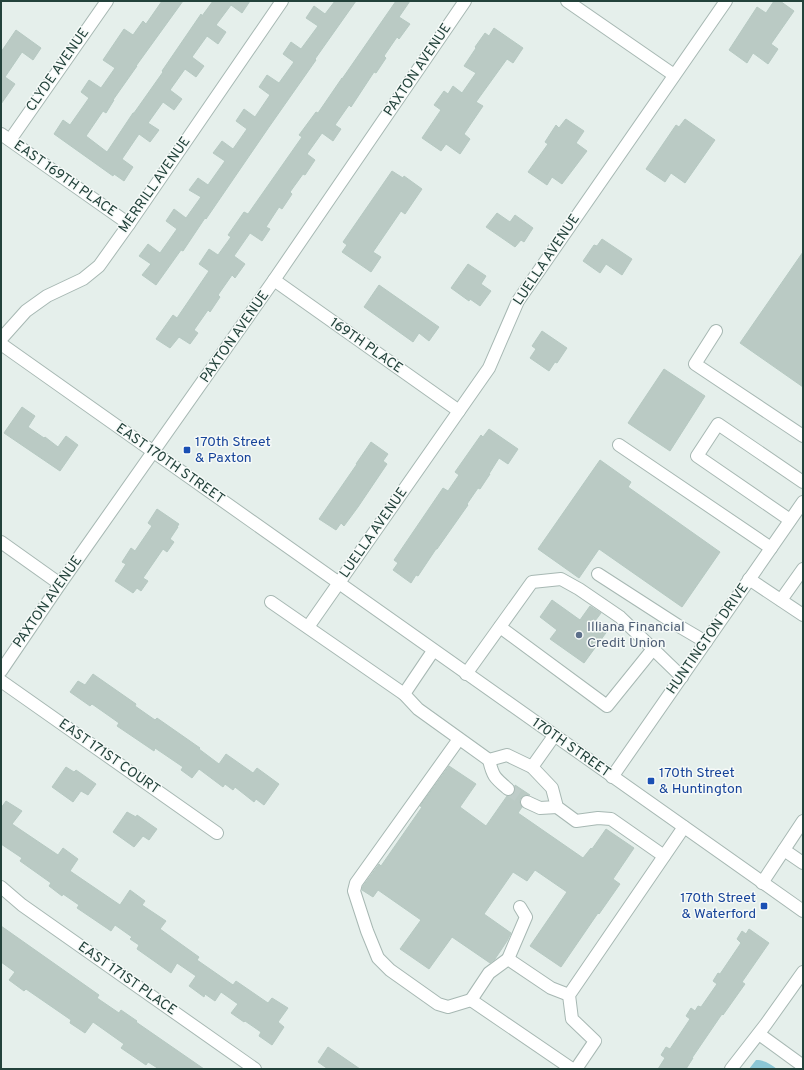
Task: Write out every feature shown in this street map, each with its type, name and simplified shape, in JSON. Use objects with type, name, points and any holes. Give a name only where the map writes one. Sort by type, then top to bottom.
[{"type":"street","name":"CLYDE AVENUE","points":[[5,137],[107,1]]},
{"type":"street","name":"MERRILL AVENUE","points":[[1,339],[26,311],[47,296],[83,279],[99,266],[282,1]]},
{"type":"street","name":"PAXTON AVENUE","points":[[1,671],[60,584],[274,280],[465,1]]},
{"type":"street","points":[[567,1],[674,76]]},
{"type":"street","name":"LUELLA AVENUE","points":[[308,627],[489,368],[518,301],[726,1]]},
{"type":"street","name":"EAST 169TH PLACE","points":[[5,137],[129,224]]},
{"type":"street","name":"169TH PLACE","points":[[274,280],[459,411]]},
{"type":"street","points":[[716,330],[694,364],[803,436]]},
{"type":"street","name":"EAST 170TH STREET","points":[[1,344],[339,584]]},
{"type":"street","points":[[790,520],[697,456],[718,424],[803,482]]},
{"type":"street","points":[[619,445],[771,548]]},
{"type":"street","name":"HUNTINGTON DRIVE","points":[[612,777],[803,502]]},
{"type":"street","points":[[1,542],[60,584]]},
{"type":"street","points":[[781,600],[803,569]]},
{"type":"street","points":[[598,574],[706,642]]},
{"type":"street","points":[[466,674],[532,582],[561,579],[580,589],[620,617],[682,676]]},
{"type":"street","points":[[749,579],[803,615]]},
{"type":"street","name":"170TH STREET","points":[[339,584],[803,911]]},
{"type":"street","points":[[271,602],[404,694],[418,709],[489,760],[492,772],[497,780],[508,789]]},
{"type":"street","points":[[500,627],[607,706],[653,649]]},
{"type":"street","points":[[404,694],[433,651]]},
{"type":"street","name":"EAST 171ST COURT","points":[[1,681],[217,833]]},
{"type":"street","points":[[532,767],[554,736]]},
{"type":"street","points":[[459,739],[356,883],[354,891],[367,931],[378,958],[390,970],[438,1004],[448,1006],[471,1000],[489,973],[508,959],[526,917],[520,907]]},
{"type":"street","points":[[489,760],[507,755],[532,767],[552,788],[557,807],[576,821],[598,818],[611,819],[664,856]]},
{"type":"street","points":[[527,802],[540,808],[557,807]]},
{"type":"street","points":[[762,882],[803,821]]},
{"type":"street","points":[[576,1069],[595,1041],[572,1019],[569,995],[684,827]]},
{"type":"street","points":[[784,850],[803,863]]},
{"type":"street","name":"EAST 171ST PLACE","points":[[1,886],[22,905],[255,1069]]},
{"type":"street","points":[[508,959],[551,988],[569,995]]},
{"type":"street","points":[[731,1069],[759,1034],[803,972]]},
{"type":"street","points":[[471,1000],[572,1069]]},
{"type":"street","points":[[759,1034],[803,1066]]},
{"type":"water","points":[[756,1060],[770,1064],[777,1069],[749,1069]]},
{"type":"building","points":[[162,1],[183,1],[136,66],[106,113],[103,111],[86,136],[107,152],[163,72],[162,71],[201,14],[202,16],[213,1],[250,1],[242,13],[231,5],[216,25],[226,32],[218,44],[207,36],[192,57],[204,66],[196,77],[185,69],[170,90],[182,99],[174,110],[163,102],[148,123],[159,130],[150,142],[139,134],[122,159],[133,167],[124,181],[114,174],[113,176],[54,134],[63,120],[70,125],[89,98],[81,92],[89,80],[101,88],[115,68],[103,60],[124,29],[133,35],[143,21],[146,24]]},
{"type":"building","points":[[335,1],[356,1],[206,219],[205,218],[183,251],[181,250],[156,285],[142,275],[151,264],[139,256],[148,244],[160,253],[177,229],[166,221],[174,209],[186,218],[201,197],[189,190],[198,178],[208,185],[225,161],[213,153],[222,141],[233,149],[247,129],[236,121],[244,109],[255,117],[270,95],[259,87],[267,75],[279,83],[294,62],[283,54],[291,42],[301,49],[318,26],[306,18],[314,6],[325,14]]},
{"type":"building","points":[[396,1],[410,1],[399,17],[410,24],[399,39],[397,37],[384,56],[386,58],[376,73],[374,72],[351,107],[349,105],[335,125],[341,129],[333,141],[322,133],[307,154],[315,160],[305,175],[303,174],[290,192],[292,194],[282,209],[279,207],[266,227],[270,229],[262,241],[250,233],[234,256],[245,264],[235,278],[232,275],[218,295],[220,297],[210,312],[208,310],[194,330],[198,333],[190,344],[179,337],[170,348],[156,339],[173,315],[177,318],[209,271],[199,264],[209,249],[218,255],[231,237],[228,235],[244,212],[248,214],[302,137],[299,135],[316,112],[318,113]]},
{"type":"building","points":[[774,1],[780,1],[794,11],[771,44],[778,49],[768,64],[753,53],[747,63],[729,50],[757,7],[766,13]]},
{"type":"building","points":[[494,28],[523,48],[513,63],[507,59],[476,102],[483,106],[464,134],[470,139],[460,154],[446,144],[441,151],[422,138],[441,110],[434,105],[444,91],[448,94],[453,86],[462,93],[476,73],[464,66],[485,33],[489,36]]},
{"type":"building","points":[[16,30],[41,48],[33,60],[22,52],[5,77],[15,84],[1,104],[1,52]]},
{"type":"building","points":[[566,119],[584,131],[576,143],[587,151],[562,184],[552,177],[547,185],[528,172],[548,144],[545,142],[556,125],[559,128]]},
{"type":"building","points":[[685,119],[715,140],[685,183],[671,173],[665,182],[646,169],[676,125],[679,127]]},
{"type":"building","points":[[392,171],[403,178],[404,176],[422,189],[405,214],[401,211],[373,252],[381,257],[371,272],[342,252],[347,245],[343,242]]},
{"type":"building","points":[[497,213],[510,222],[515,215],[533,228],[524,242],[521,240],[515,247],[486,227]]},
{"type":"building","points":[[602,239],[632,259],[622,275],[606,264],[600,273],[583,261],[594,245],[597,246]]},
{"type":"building","points":[[803,252],[803,387],[740,343]]},
{"type":"building","points":[[468,264],[486,276],[481,284],[491,291],[480,306],[470,299],[469,301],[451,288]]},
{"type":"building","points":[[379,285],[439,327],[429,341],[419,333],[413,342],[364,307]]},
{"type":"building","points":[[542,331],[567,348],[557,363],[555,362],[549,371],[530,358],[536,349],[532,346]]},
{"type":"building","points":[[664,369],[705,396],[670,451],[628,423]]},
{"type":"building","points":[[22,407],[35,416],[28,427],[44,438],[45,437],[58,447],[66,436],[78,445],[60,471],[4,433]]},
{"type":"building","points":[[489,429],[518,449],[508,464],[499,458],[480,489],[478,488],[467,504],[468,505],[418,576],[416,575],[411,583],[393,570],[398,563],[394,560],[443,488],[448,491],[459,475],[455,472],[481,435],[483,437]]},
{"type":"building","points":[[371,442],[388,454],[383,461],[387,464],[344,526],[341,523],[336,530],[319,519]]},
{"type":"building","points":[[600,460],[631,482],[628,487],[720,552],[682,607],[599,549],[579,578],[538,549]]},
{"type":"building","points":[[157,509],[179,524],[170,539],[174,542],[167,552],[163,549],[143,578],[148,581],[141,591],[137,588],[133,593],[115,581],[126,564],[122,562],[131,548],[135,551],[152,526],[148,523]]},
{"type":"building","name":"Illiana Financial Credit Union","points":[[552,600],[580,620],[590,606],[601,613],[595,621],[608,630],[584,663],[550,639],[557,630],[540,617]]},
{"type":"building","points":[[93,674],[136,704],[135,706],[155,720],[157,718],[200,748],[199,749],[219,764],[226,754],[253,773],[257,768],[279,784],[264,805],[256,799],[254,802],[235,787],[233,790],[225,784],[223,787],[199,769],[192,778],[181,770],[183,767],[155,748],[154,751],[117,726],[119,723],[112,718],[92,704],[90,706],[70,692],[78,681],[85,685]]},
{"type":"building","points":[[449,766],[476,784],[460,807],[486,826],[507,796],[514,794],[515,785],[530,795],[523,796],[520,799],[522,807],[518,813],[583,858],[591,848],[592,849],[606,829],[634,848],[613,879],[620,884],[561,967],[530,946],[567,892],[535,870],[527,881],[513,872],[484,914],[511,933],[495,959],[490,963],[452,937],[429,969],[400,949],[421,920],[378,890],[373,897],[362,890],[363,886],[379,864],[381,866],[422,807],[420,806]]},
{"type":"building","points":[[66,767],[74,772],[76,770],[96,784],[88,795],[81,791],[73,802],[52,787]]},
{"type":"building","points":[[6,801],[22,811],[12,824],[58,855],[63,848],[78,859],[70,871],[120,905],[130,890],[145,901],[142,905],[166,921],[160,929],[199,957],[197,960],[233,985],[236,981],[268,1003],[272,998],[288,1008],[278,1022],[284,1027],[272,1045],[259,1036],[261,1032],[231,1013],[238,1004],[221,992],[215,1001],[205,994],[204,997],[189,986],[196,976],[177,963],[171,973],[137,949],[139,945],[130,939],[132,937],[115,925],[111,931],[77,908],[79,905],[63,894],[62,896],[49,886],[51,883],[20,861],[22,858],[1,844],[1,808]]},
{"type":"building","points":[[127,812],[136,817],[137,815],[157,829],[149,840],[143,836],[134,847],[113,832]]},
{"type":"building","points":[[1,926],[99,995],[97,998],[119,1013],[121,1010],[204,1069],[159,1069],[148,1062],[146,1065],[121,1048],[124,1044],[93,1022],[85,1033],[70,1023],[71,1020],[26,989],[24,991],[9,980],[15,972],[1,962]]},
{"type":"building","points":[[749,929],[769,943],[742,982],[745,984],[723,1015],[722,1014],[686,1069],[658,1069],[665,1058],[661,1055],[666,1047],[670,1049],[690,1019],[686,1016],[691,1008],[695,1011],[698,1006],[701,1007],[717,984],[713,981],[718,973],[720,974],[741,943],[737,939],[742,931],[746,934]]},
{"type":"building","points":[[328,1047],[360,1069],[328,1069],[318,1062]]},
{"type":"tunnel","points":[[508,789],[527,802]]},
{"type":"place","name":"170th Street & Paxton","points":[[187,450]]},
{"type":"place","name":"Illiana Financial Credit Union","points":[[579,635]]},
{"type":"place","name":"170th Street & Huntington","points":[[651,781]]},
{"type":"place","name":"170th Street & Waterford","points":[[764,906]]}]
